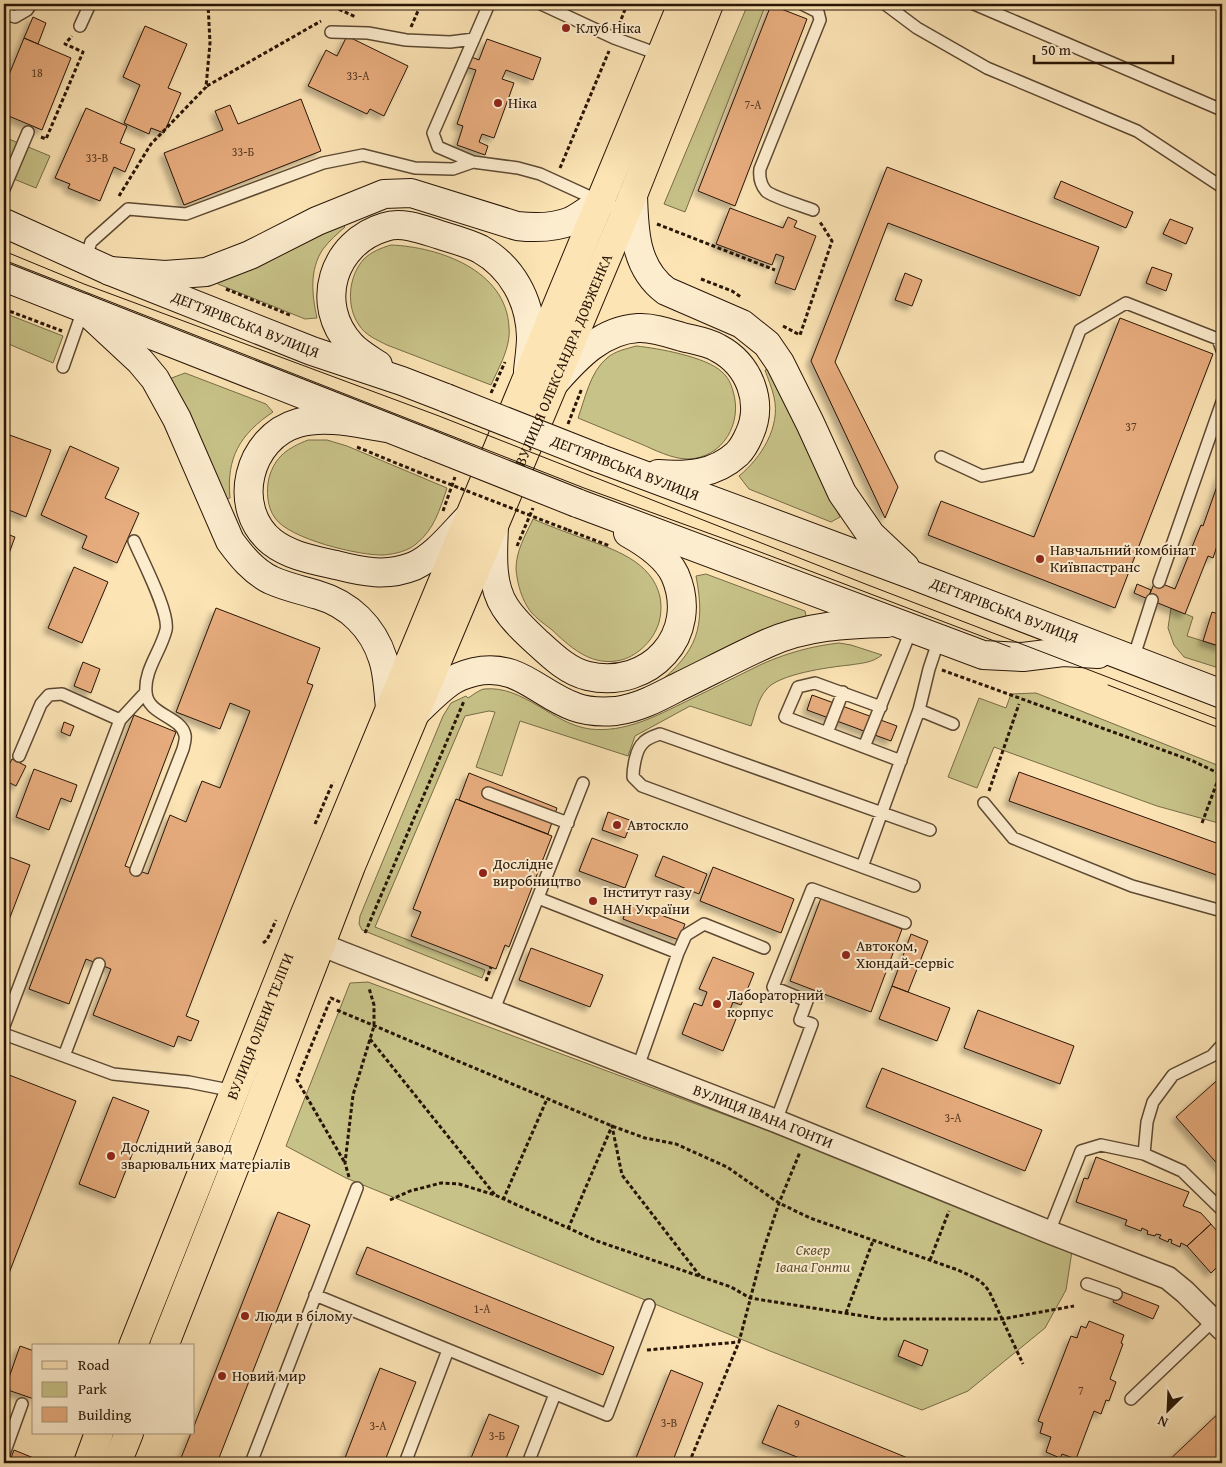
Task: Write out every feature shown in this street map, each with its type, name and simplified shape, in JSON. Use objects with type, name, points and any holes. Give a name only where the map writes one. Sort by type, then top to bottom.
[{"type":"main road","name":"ВУЛИЦЯ ОЛЕКСАНДРА ДОВЖЕНКА","points":[[539,384],[601,202],[682,4]]},
{"type":"main road","name":"ВУЛИЦЯ ОЛЕКСАНДРА ДОВЖЕНКА","points":[[401,711],[539,384],[632,195],[709,4]]},
{"type":"main road","points":[[110,271],[166,275],[208,271],[250,255],[317,221],[384,194],[411,193],[517,226],[533,228],[548,227],[571,220],[601,202]]},
{"type":"main road","points":[[632,195],[634,231],[638,254],[657,285],[666,291],[742,324],[767,344],[780,363],[842,493],[872,536],[915,576]]},
{"type":"main road","name":"ДЕГТЯРІВСЬКА ВУЛИЦЯ","points":[[4,223],[110,271],[312,350],[402,381],[598,458],[915,576],[1222,694]]},
{"type":"main road","points":[[402,381],[367,358],[350,344],[336,318],[331,302],[331,287],[343,256],[359,238],[387,226],[419,228],[478,248],[499,261],[509,272],[521,294],[528,316],[539,384],[604,337],[624,330],[640,328],[666,332],[718,348],[732,357],[743,369],[752,387],[756,417],[746,442],[737,454],[714,468],[694,475],[638,473]]},
{"type":"main road","points":[[4,277],[577,503],[983,654],[1023,657],[1063,652],[1127,657]]},
{"type":"main road","points":[[83,308],[140,361],[155,379],[178,419],[230,541],[241,556],[255,570],[270,579],[286,586],[320,595],[347,607],[365,626],[378,645],[401,711],[450,681],[467,674],[486,670],[503,671],[528,679],[550,695],[576,707],[598,712],[618,710],[642,705],[769,642],[791,634],[825,626],[905,625]]},
{"type":"main road","points":[[388,428],[334,420],[313,420],[298,423],[275,435],[257,456],[248,482],[252,512],[260,528],[271,541],[302,557],[357,571],[383,574],[408,568],[428,557],[482,520],[496,585],[504,605],[514,619],[550,655],[569,668],[586,676],[608,679],[627,676],[645,670],[671,644],[681,617],[679,588],[675,575],[659,554],[644,542],[577,503]]},
{"type":"main road","name":"ВУЛИЦЯ ОЛЕНИ ТЕЛІГИ","points":[[134,1344],[304,916],[401,711]]},
{"type":"main road","name":"ВУЛИЦЯ ОЛЕНИ ТЕЛІГИ","points":[[165,1344],[320,944],[401,711]]},
{"type":"main road","points":[[88,1463],[99,1434]]},
{"type":"main road","points":[[117,1463],[129,1434]]},
{"type":"street","points":[[4,238],[44,254],[80,258]]},
{"type":"street","name":"ВУЛИЦЯ ІВАНА ГОНТИ","points":[[304,916],[304,927],[312,938],[320,944],[776,1121],[1049,1232],[1168,1278],[1218,1325]]},
{"type":"lane","points":[[4,12],[15,17],[27,10],[32,4]]},
{"type":"lane","points":[[80,26],[90,4]]},
{"type":"lane","points":[[489,4],[433,133],[438,148],[472,162],[518,168],[540,174],[601,202]]},
{"type":"lane","points":[[541,4],[614,38],[661,56]]},
{"type":"lane","points":[[802,4],[818,12],[820,20],[760,169],[759,177],[762,186],[767,192],[813,210]]},
{"type":"lane","points":[[885,4],[917,28],[987,68],[1137,131],[1222,187]]},
{"type":"lane","points":[[974,4],[1222,110]]},
{"type":"lane","points":[[331,32],[368,33],[406,40],[450,42],[474,39]]},
{"type":"lane","points":[[4,189],[28,132]]},
{"type":"lane","points":[[80,258],[91,242],[128,209],[186,214],[323,163],[363,155],[415,168],[452,169],[472,162]]},
{"type":"lane","points":[[941,457],[982,476],[1028,467],[1080,330],[1126,303],[1218,339],[1222,350]]},
{"type":"lane","points":[[63,367],[83,308]]},
{"type":"lane","points":[[1159,582],[1222,402]]},
{"type":"lane","points":[[134,541],[164,610],[167,622],[166,630],[147,677],[145,693],[150,704],[162,715],[182,727],[186,736],[183,749],[136,870]]},
{"type":"lane","points":[[1127,657],[1152,600]]},
{"type":"lane","points":[[864,747],[881,706],[905,625]]},
{"type":"lane","points":[[862,866],[920,710],[930,666],[939,639]]},
{"type":"lane","points":[[881,706],[815,683],[798,687],[786,717],[901,761]]},
{"type":"lane","points":[[827,733],[843,692]]},
{"type":"lane","points":[[4,1026],[120,720],[145,693]]},
{"type":"lane","points":[[19,756],[41,704],[49,696],[62,694],[120,720]]},
{"type":"lane","points":[[920,710],[953,724]]},
{"type":"lane","points":[[914,886],[642,786],[633,777],[633,767],[642,743],[648,734],[660,734],[930,830]]},
{"type":"lane","points":[[493,1012],[583,783]]},
{"type":"lane","points":[[488,793],[568,823]]},
{"type":"lane","points":[[984,802],[1013,838],[1132,886],[1222,910]]},
{"type":"lane","points":[[776,1121],[812,1024],[800,1020],[807,1001],[773,987],[812,889],[905,923]]},
{"type":"lane","points":[[538,898],[678,953]]},
{"type":"lane","points":[[638,1067],[686,935],[704,924],[764,948]]},
{"type":"lane","points":[[64,1056],[100,964]]},
{"type":"lane","points":[[4,1034],[113,1074],[189,1082],[234,1091]]},
{"type":"lane","points":[[1144,1154],[1147,1122],[1153,1102],[1174,1075],[1212,1056],[1222,1045]]},
{"type":"lane","points":[[1049,1232],[1081,1151],[1101,1145],[1144,1154],[1182,1170],[1222,1210]]},
{"type":"lane","points":[[251,1463],[354,1186]]},
{"type":"lane","points":[[1087,1284],[1116,1294]]},
{"type":"lane","points":[[315,1295],[608,1415],[649,1305]]},
{"type":"lane","points":[[1130,1398],[1218,1325]]},
{"type":"lane","points":[[404,1463],[448,1350]]},
{"type":"lane","points":[[528,1463],[555,1394]]},
{"type":"lane","points":[[4,1454],[22,1404]]},
{"type":"path","points":[[116,201],[151,144],[206,87],[210,43],[208,4]]},
{"type":"path","points":[[327,4],[360,18]]},
{"type":"path","points":[[411,27],[421,4]]},
{"type":"path","points":[[554,181],[627,4]]},
{"type":"path","points":[[46,139],[83,52],[65,44],[80,26]]},
{"type":"path","points":[[775,322],[800,336],[832,242],[813,210]]},
{"type":"path","points":[[653,223],[775,270]]},
{"type":"path","points":[[208,271],[213,284],[293,317]]},
{"type":"path","points":[[4,309],[74,336]]},
{"type":"path","points":[[360,443],[368,446]]},
{"type":"path","points":[[354,446],[568,530]]},
{"type":"path","points":[[930,666],[1193,761],[1220,774]]},
{"type":"path","points":[[984,802],[1019,704]]},
{"type":"path","points":[[1202,823],[1222,769]]},
{"type":"path","points":[[486,981],[492,967]]},
{"type":"path","points":[[345,1163],[353,1095],[374,1026],[374,1005],[370,988]]},
{"type":"path","points":[[340,1002],[331,998],[298,1080],[345,1163],[354,1186]]},
{"type":"path","points":[[337,1010],[612,1126],[645,1138],[676,1144],[727,1167],[779,1203],[810,1218],[958,1270],[985,1284],[1023,1364]]},
{"type":"path","points":[[370,1039],[495,1196]]},
{"type":"path","points":[[503,1200],[547,1099]]},
{"type":"path","points":[[568,1229],[612,1126]]},
{"type":"path","points":[[612,1126],[622,1175],[700,1276]]},
{"type":"path","points":[[689,1463],[739,1342],[750,1298],[779,1203],[800,1151]]},
{"type":"path","points":[[390,1200],[410,1191],[441,1183],[459,1184],[495,1196],[596,1241],[731,1287],[750,1298],[882,1319],[1002,1319],[1074,1306]]},
{"type":"path","points":[[930,1260],[949,1210]]},
{"type":"path","points":[[846,1313],[873,1241]]},
{"type":"path","points":[[631,1352],[739,1342]]},
{"type":"green space","points":[[748,4],[766,4],[685,212],[664,204]]},
{"type":"green space","points":[[4,137],[50,156],[36,188],[4,175]]},
{"type":"green space","points":[[342,223],[345,227],[330,240],[315,265],[313,292],[317,318],[305,319],[218,284],[217,280]]},
{"type":"green space","points":[[391,245],[410,247],[449,257],[467,265],[496,290],[505,307],[509,334],[504,357],[491,385],[387,345],[364,332],[355,318],[352,309],[352,283],[364,259],[376,250]]},
{"type":"green space","points":[[4,313],[63,336],[53,363],[4,342]]},
{"type":"green space","points":[[636,346],[668,351],[694,358],[715,367],[726,376],[733,391],[735,415],[727,437],[711,452],[700,457],[676,458],[578,418],[592,378],[601,364],[614,354]]},
{"type":"green space","points":[[769,369],[840,517],[831,522],[749,489],[739,476],[762,451],[772,430],[775,408],[773,394],[765,370]]},
{"type":"green space","points":[[185,373],[266,404],[273,412],[252,429],[238,448],[230,471],[230,498],[226,499],[169,379]]},
{"type":"green space","points":[[308,440],[327,440],[347,446],[447,488],[432,526],[416,544],[405,550],[388,555],[373,555],[326,545],[295,533],[283,526],[272,514],[269,504],[267,493],[269,478],[275,464],[283,454],[294,446]]},
{"type":"green space","points":[[533,519],[618,552],[640,565],[649,574],[656,585],[660,597],[661,614],[653,636],[645,646],[622,660],[597,660],[572,648],[531,612],[521,592],[516,562],[519,550]]},
{"type":"green space","points":[[706,574],[805,611],[806,616],[772,627],[657,684],[671,672],[690,649],[699,624],[699,594],[696,576]]},
{"type":"green space","points":[[1171,608],[1193,617],[1187,636],[1222,647],[1222,669],[1184,657],[1174,645],[1168,628]]},
{"type":"green space","points":[[839,643],[882,655],[867,662],[792,676],[772,684],[761,698],[751,726],[690,706],[635,736],[628,756],[520,721],[502,776],[476,767],[495,712],[489,711],[465,716],[375,927],[485,970],[482,978],[362,930],[359,924],[360,916],[443,716],[451,703],[466,696],[468,698],[484,689],[498,689],[525,699],[576,726],[603,730],[616,728],[652,718],[771,660],[809,648]]},
{"type":"green space","points":[[1036,693],[1222,767],[1222,824],[1157,806],[994,747],[977,788],[948,777],[979,698],[1006,708],[1011,694]]},
{"type":"green space","name":"Сквер Івана Гонти","points":[[368,982],[782,1136],[1072,1251],[1066,1290],[1045,1328],[968,1391],[922,1410],[770,1351],[346,1178],[286,1146],[350,983]]},
{"type":"building","points":[[771,5],[807,19],[735,206],[698,191]]},
{"type":"building","points":[[33,17],[46,23],[38,44],[24,38]]},
{"type":"building","points":[[145,26],[187,44],[168,88],[181,93],[164,133],[151,128],[149,134],[124,123],[140,85],[123,77]]},
{"type":"building","points":[[347,36],[408,66],[384,116],[370,109],[367,114],[308,86],[326,50],[337,56]]},
{"type":"building","points":[[24,38],[71,58],[42,130],[4,114],[4,87]]},
{"type":"building","points":[[487,39],[541,58],[533,80],[506,70],[502,79],[514,83],[494,138],[482,134],[479,142],[488,146],[485,155],[457,145],[463,126],[457,124],[476,70],[466,67],[469,56],[479,60]]},
{"type":"building","points":[[301,99],[321,151],[184,205],[164,153],[223,130],[215,111],[230,105],[238,124]]},
{"type":"building","points":[[86,108],[127,126],[120,143],[135,149],[125,172],[114,167],[100,201],[68,188],[70,184],[55,178]]},
{"type":"building","points":[[887,167],[1099,247],[1080,296],[888,223],[835,362],[898,487],[885,518],[811,361]]},
{"type":"building","points":[[1061,181],[1133,212],[1126,228],[1054,198]]},
{"type":"building","points":[[730,208],[783,228],[788,217],[797,221],[794,227],[816,236],[795,290],[775,283],[784,257],[776,254],[772,265],[716,244]]},
{"type":"building","points":[[1170,219],[1193,228],[1186,244],[1163,234]]},
{"type":"building","points":[[1152,267],[1172,274],[1166,291],[1146,283]]},
{"type":"building","points":[[905,273],[922,280],[912,306],[895,300]]},
{"type":"building","points":[[1120,318],[1213,354],[1115,608],[928,535],[941,501],[1034,537]]},
{"type":"building","points":[[4,433],[51,450],[26,517],[4,508]]},
{"type":"building","points":[[70,446],[119,468],[105,498],[139,513],[117,563],[82,548],[87,536],[41,515]]},
{"type":"building","points":[[1222,472],[1222,531],[1213,558],[1208,556],[1185,614],[1148,599],[1155,581],[1175,589],[1201,525],[1203,526]]},
{"type":"building","points":[[4,533],[15,537],[4,567]]},
{"type":"building","points":[[74,567],[108,582],[82,643],[48,628]]},
{"type":"building","points":[[1137,584],[1151,590],[1148,599],[1134,593]]},
{"type":"building","points":[[216,608],[320,648],[307,683],[313,685],[186,1016],[199,1021],[191,1041],[178,1036],[174,1047],[93,1015],[111,969],[86,959],[69,1004],[29,989],[134,715],[176,732],[125,866],[148,874],[170,815],[186,822],[202,781],[220,788],[250,711],[230,703],[220,729],[176,712]]},
{"type":"building","points":[[1212,612],[1222,615],[1222,647],[1203,641]]},
{"type":"building","points":[[83,662],[100,669],[91,693],[74,686]]},
{"type":"building","points":[[812,695],[897,726],[891,741],[807,710]]},
{"type":"building","points":[[64,722],[74,726],[70,736],[61,732]]},
{"type":"building","points":[[12,759],[26,766],[16,786],[4,780],[4,775]]},
{"type":"building","points":[[34,769],[77,785],[71,802],[61,798],[49,830],[16,817]]},
{"type":"building","points":[[1019,772],[1222,845],[1222,877],[1009,801]]},
{"type":"building","points":[[469,773],[557,808],[548,834],[459,800]]},
{"type":"building","name":"Дослідне виробництво","points":[[456,799],[552,836],[509,947],[505,945],[496,969],[411,936],[421,912],[413,909]]},
{"type":"building","name":"Автоскло","points":[[608,812],[632,821],[625,838],[602,830]]},
{"type":"building","points":[[592,838],[638,855],[625,888],[579,871]]},
{"type":"building","points":[[4,855],[30,865],[4,933]]},
{"type":"building","points":[[663,856],[707,874],[699,894],[655,876]]},
{"type":"building","points":[[713,867],[794,899],[781,933],[700,901]]},
{"type":"building","name":"Автоком, Хюндай-сервіс","points":[[821,898],[902,929],[871,1012],[790,981]]},
{"type":"building","points":[[629,903],[685,924],[679,940],[623,919]]},
{"type":"building","points":[[911,934],[928,941],[908,992],[892,986]]},
{"type":"building","points":[[531,948],[603,975],[590,1007],[519,980]]},
{"type":"building","name":"Лабораторний корпус","points":[[713,957],[754,973],[741,1005],[733,1002],[728,1015],[736,1019],[723,1051],[682,1034],[694,1003],[702,1006],[707,992],[699,989]]},
{"type":"building","points":[[892,986],[950,1008],[937,1041],[879,1019]]},
{"type":"building","points":[[978,1010],[1074,1046],[1060,1084],[964,1048]]},
{"type":"building","points":[[882,1068],[1042,1130],[1025,1171],[866,1107]]},
{"type":"building","points":[[4,1073],[76,1101],[4,1286]]},
{"type":"building","points":[[1222,1076],[1222,1169],[1176,1117]]},
{"type":"building","name":"Дослідний завод зварювальних матеріалів","points":[[113,1097],[149,1111],[115,1198],[79,1184]]},
{"type":"building","points":[[1096,1157],[1189,1192],[1183,1206],[1201,1213],[1211,1224],[1187,1246],[1181,1243],[1180,1247],[1171,1243],[1172,1240],[1169,1239],[1168,1242],[1159,1238],[1161,1235],[1147,1234],[1148,1231],[1142,1228],[1141,1231],[1125,1225],[1127,1220],[1076,1202],[1084,1178],[1088,1179]]},
{"type":"building","points":[[278,1212],[310,1225],[217,1463],[179,1463],[191,1434],[195,1434],[195,1423]]},
{"type":"building","points":[[1211,1224],[1222,1237],[1222,1262],[1211,1273],[1187,1246]]},
{"type":"building","points":[[367,1247],[614,1347],[603,1375],[356,1274]]},
{"type":"building","points":[[1118,1290],[1159,1306],[1153,1319],[1113,1302]]},
{"type":"building","points":[[1089,1321],[1124,1335],[1121,1343],[1123,1344],[1110,1379],[1116,1382],[1109,1401],[1106,1400],[1101,1414],[1094,1411],[1076,1459],[1062,1454],[1060,1458],[1046,1452],[1051,1437],[1040,1433],[1043,1423],[1038,1421],[1071,1336],[1077,1338],[1081,1326],[1086,1328]]},
{"type":"building","points":[[904,1340],[928,1350],[922,1366],[898,1356]]},
{"type":"building","points":[[20,1346],[32,1350],[32,1398],[5,1389]]},
{"type":"building","points":[[380,1368],[416,1382],[384,1463],[343,1463]]},
{"type":"building","points":[[671,1370],[703,1383],[672,1463],[634,1463]]},
{"type":"building","points":[[778,1405],[920,1463],[812,1463],[762,1443]]},
{"type":"building","points":[[1222,1410],[1222,1461],[1220,1463],[1166,1463]]},
{"type":"building","points":[[489,1414],[519,1426],[511,1446],[504,1463],[469,1463]]},
{"type":"building","points":[[14,1450],[41,1461],[41,1463],[9,1463]]},
{"type":"tram line","points":[[4,251],[84,284],[439,416],[868,585],[1222,721]]},
{"type":"tram line","points":[[4,260],[584,488],[755,550],[1010,647]]},
{"type":"tram line","points":[[1108,685],[1222,729]]},
{"type":"place","name":"Клуб Ніка","points":[[566,28]]},
{"type":"place","name":"Ніка","points":[[498,103]]},
{"type":"place","name":"Навчальний комбінат Київпастранс","points":[[1040,559]]},
{"type":"place","name":"Автоскло","points":[[617,825]]},
{"type":"place","name":"Дослідне виробництво","points":[[483,873]]},
{"type":"place","name":"Інститут газу НАН України","points":[[593,901]]},
{"type":"place","name":"Автоком, Хюндай-сервіс","points":[[846,955]]},
{"type":"place","name":"Лабораторний корпус","points":[[717,1004]]},
{"type":"place","name":"Дослідний завод зварювальних матеріалів","points":[[111,1156]]},
{"type":"place","name":"Люди в білому","points":[[245,1316]]},
{"type":"place","name":"Новий мир","points":[[222,1376]]}]
